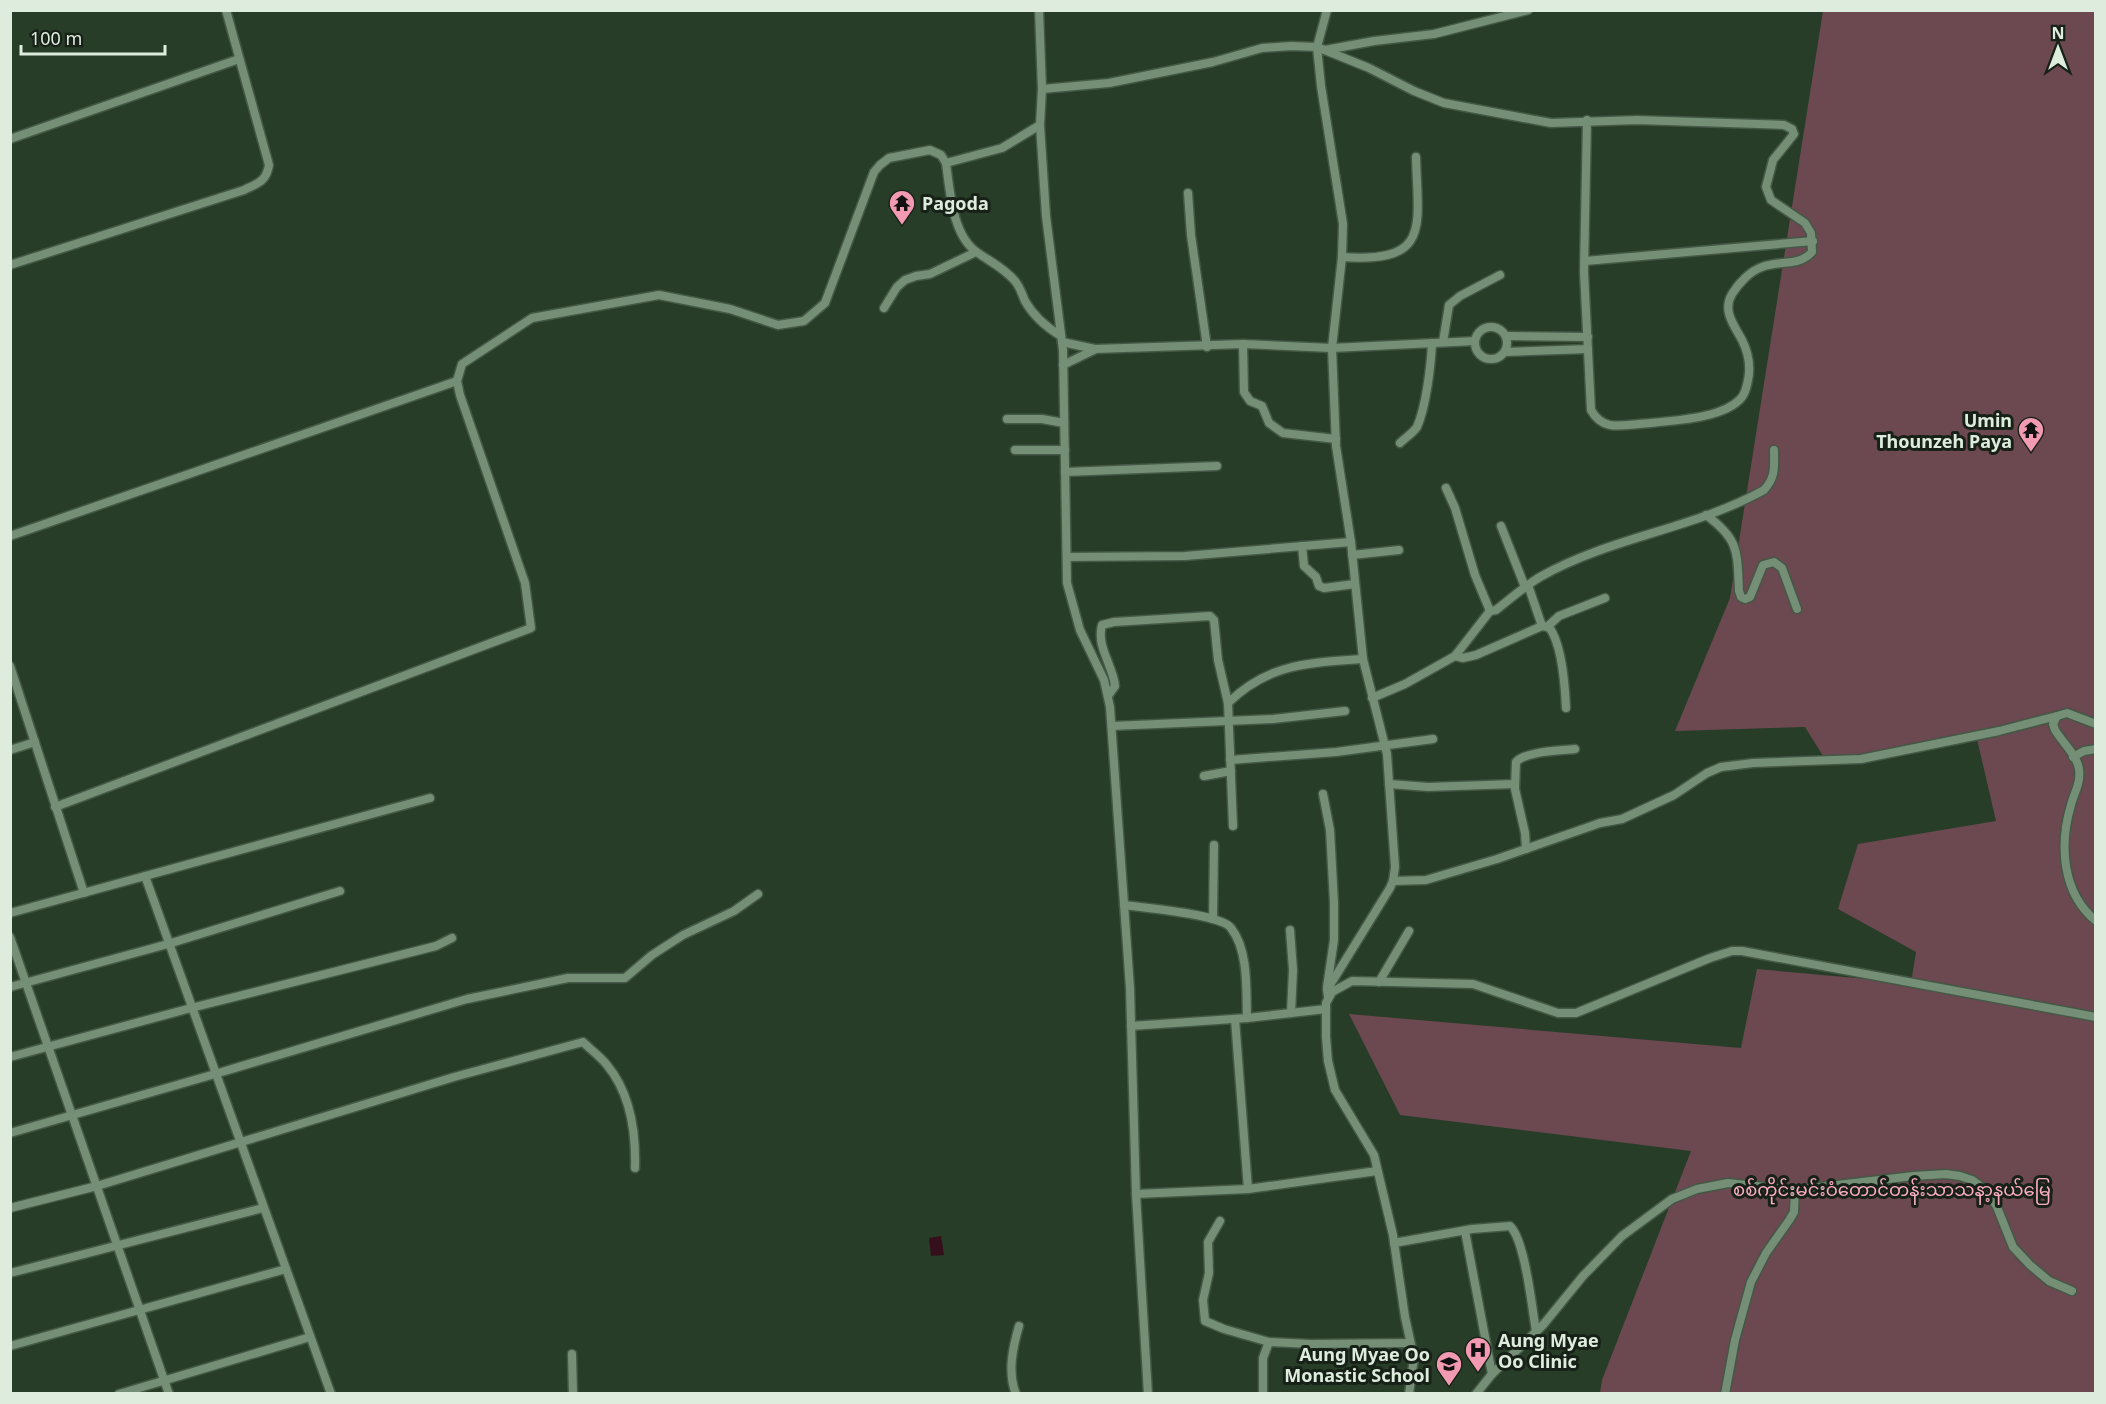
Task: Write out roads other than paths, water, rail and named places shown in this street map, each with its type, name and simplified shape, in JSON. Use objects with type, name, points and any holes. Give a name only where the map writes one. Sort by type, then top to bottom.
[{"type":"street","points":[[10,265],[244,190],[267,176],[269,165],[226,10]]},
{"type":"street","points":[[1039,10],[1042,89],[1040,125],[1046,216],[1062,339],[1067,583],[1080,630],[1104,680],[1112,726],[1131,1026],[1136,1194],[1148,1394]]},
{"type":"street","points":[[1327,10],[1321,49],[1321,86],[1343,224],[1342,257],[1332,348],[1336,440],[1351,542],[1363,659],[1384,746],[1395,867],[1393,881],[1328,993]]},
{"type":"street","points":[[1042,89],[1108,83],[1213,62],[1262,48],[1291,46],[1321,49],[1434,34],[1528,10]]},
{"type":"street","points":[[1321,49],[1369,68],[1414,91],[1444,103],[1551,123],[1587,120],[1637,120],[1784,125],[1792,129],[1794,134],[1773,160],[1766,187],[1771,200],[1805,223],[1813,241],[1812,252],[1805,260],[1762,266],[1752,272],[1731,295],[1727,305],[1729,315],[1742,340],[1749,362],[1749,376],[1744,395],[1734,405],[1682,420],[1612,426],[1600,423],[1591,410],[1585,261],[1587,120]]},
{"type":"street","points":[[10,139],[239,59]]},
{"type":"street","points":[[946,164],[1002,148],[1040,125]]},
{"type":"street","points":[[55,807],[531,628],[525,583],[460,395],[457,381],[462,364],[532,318],[659,295],[730,309],[778,325],[804,321],[825,303],[874,172],[889,159],[930,150],[941,155],[946,164],[954,215],[964,238],[976,252],[1011,276],[1018,284],[1029,309],[1047,328],[1062,339],[1095,350],[1243,344],[1332,348],[1474,341]]},
{"type":"street","points":[[1342,257],[1368,259],[1384,257],[1400,251],[1412,241],[1418,220],[1416,157]]},
{"type":"street","points":[[1188,193],[1191,235],[1207,346]]},
{"type":"street","points":[[1585,261],[1813,241]]},
{"type":"street","points":[[884,308],[897,287],[906,280],[930,274],[976,252]]},
{"type":"street","points":[[1443,342],[1449,305],[1460,296],[1500,275]]},
{"type":"street","points":[[1489,326],[1503,330],[1507,336],[1508,344],[1500,357],[1486,358],[1479,355],[1475,348],[1474,341],[1477,334],[1489,326]]},
{"type":"street","points":[[1507,336],[1588,337]]},
{"type":"street","points":[[1400,443],[1416,429],[1431,361],[1432,343]]},
{"type":"street","points":[[1243,344],[1244,392],[1250,401],[1262,406],[1269,423],[1282,433],[1336,440]]},
{"type":"street","points":[[1505,352],[1588,349]]},
{"type":"street","points":[[1063,365],[1095,350]]},
{"type":"street","points":[[10,536],[457,381]]},
{"type":"street","points":[[1007,419],[1042,419],[1064,423]]},
{"type":"street","points":[[1014,450],[1065,450]]},
{"type":"street","points":[[1372,698],[1405,684],[1455,656],[1490,611],[1496,610],[1539,577],[1568,563],[1706,515],[1764,490],[1772,483],[1774,475],[1774,450]]},
{"type":"street","points":[[1065,472],[1217,466]]},
{"type":"street","points":[[1446,488],[1458,517],[1475,575],[1490,611]]},
{"type":"street","points":[[1706,515],[1725,530],[1735,546],[1738,591],[1741,597],[1745,599],[1750,597],[1763,565],[1774,562],[1782,568],[1797,609]]},
{"type":"street","points":[[1501,526],[1544,627],[1552,631],[1562,670],[1566,708]]},
{"type":"street","points":[[1067,557],[1185,556],[1351,542]]},
{"type":"street","points":[[1302,546],[1304,566],[1316,577],[1319,586],[1324,588],[1355,584]]},
{"type":"street","points":[[1352,555],[1399,550]]},
{"type":"street","points":[[1455,656],[1463,658],[1476,655],[1544,627],[1559,616],[1605,598]]},
{"type":"street","points":[[1108,696],[1115,686],[1115,678],[1101,642],[1102,625],[1114,621],[1210,616],[1214,620],[1218,660],[1228,703],[1233,826]]},
{"type":"street","points":[[1228,703],[1265,675],[1284,668],[1363,659]]},
{"type":"street","points":[[10,666],[84,893]]},
{"type":"street","points":[[1112,726],[1229,721],[1345,711]]},
{"type":"street","points":[[1393,881],[1426,880],[1497,859],[1600,823],[1622,819],[1674,795],[1707,773],[1721,767],[1753,763],[1861,759],[1999,732],[2067,712],[2096,724]]},
{"type":"street","points":[[2057,716],[2053,724],[2055,730],[2079,766],[2080,777],[2070,805],[2064,862],[2071,890],[2079,904],[2096,921]]},
{"type":"street","points":[[1230,760],[1384,746],[1433,739]]},
{"type":"street","points":[[10,750],[34,742]]},
{"type":"street","points":[[2073,757],[2084,751],[2096,749]]},
{"type":"street","points":[[1526,849],[1515,784],[1516,762],[1529,755],[1575,750]]},
{"type":"street","points":[[1204,776],[1231,771]]},
{"type":"street","points":[[1389,784],[1428,787],[1515,784]]},
{"type":"street","points":[[1323,794],[1329,830],[1334,903],[1334,940],[1326,1009],[1326,1045],[1331,1080],[1374,1155],[1394,1243],[1414,1362],[1409,1394]]},
{"type":"street","points":[[10,913],[430,798]]},
{"type":"street","points":[[1213,919],[1214,845]]},
{"type":"street","points":[[145,876],[331,1394]]},
{"type":"street","points":[[10,987],[168,944],[340,891]]},
{"type":"street","points":[[10,1133],[467,999],[568,978],[625,978],[652,955],[683,935],[734,911],[758,894]]},
{"type":"street","points":[[1124,905],[1213,919],[1230,926],[1237,938],[1243,959],[1247,1018]]},
{"type":"street","points":[[1290,930],[1293,970],[1291,1013]]},
{"type":"street","points":[[1379,982],[1409,931]]},
{"type":"street","points":[[10,937],[169,1394]]},
{"type":"street","points":[[10,1057],[436,946],[452,938]]},
{"type":"street","points":[[1328,993],[1352,981],[1473,984],[1569,1015],[1710,958],[1732,951],[1742,951],[2096,1017]]},
{"type":"street","points":[[1131,1026],[1247,1018],[1326,1009]]},
{"type":"street","points":[[1235,1019],[1248,1189]]},
{"type":"street","points":[[10,1208],[97,1186],[454,1077],[583,1042],[607,1064],[623,1087],[636,1137],[635,1168]]},
{"type":"street","points":[[1136,1194],[1248,1189],[1377,1171]]},
{"type":"street","points":[[1476,1394],[1485,1389],[1492,1374],[1557,1310],[1583,1276],[1622,1236],[1672,1199],[1697,1189],[1728,1183],[1796,1190],[1913,1176],[1946,1174],[1966,1178],[1987,1191],[1997,1207],[2013,1247],[2049,1281],[2072,1291]]},
{"type":"street","points":[[1725,1394],[1735,1340],[1751,1282],[1766,1253],[1794,1212],[1796,1190]]},
{"type":"street","points":[[10,1273],[263,1208]]},
{"type":"street","points":[[1220,1221],[1208,1242],[1209,1273],[1203,1300],[1205,1321],[1269,1342],[1409,1343]]},
{"type":"street","points":[[1394,1243],[1465,1230],[1510,1226],[1516,1231],[1525,1264],[1536,1331]]},
{"type":"street","points":[[1465,1230],[1492,1374]]},
{"type":"street","points":[[10,1346],[286,1269]]},
{"type":"street","points":[[1016,1394],[1013,1387],[1012,1366],[1019,1326]]},
{"type":"street","points":[[119,1394],[310,1337]]},
{"type":"street","points":[[1263,1394],[1263,1358],[1269,1342]]},
{"type":"street","points":[[572,1354],[573,1394]]},
{"type":"place","name":"Pagoda","points":[[902,226]]},
{"type":"place","name":"Umin Thounzeh Paya","points":[[2031,453]]},
{"type":"place","name":"Aung Myae Oo Clinic","points":[[1478,1373]]},
{"type":"place","name":"Aung Myae Oo Monastic School","points":[[1449,1387]]},
{"type":"park label","name":"စစ်ကိုင်းမင်းဝံတောင်တန်းသာသနာ့နယ်မြေ","points":[[1892,1189]]}]
